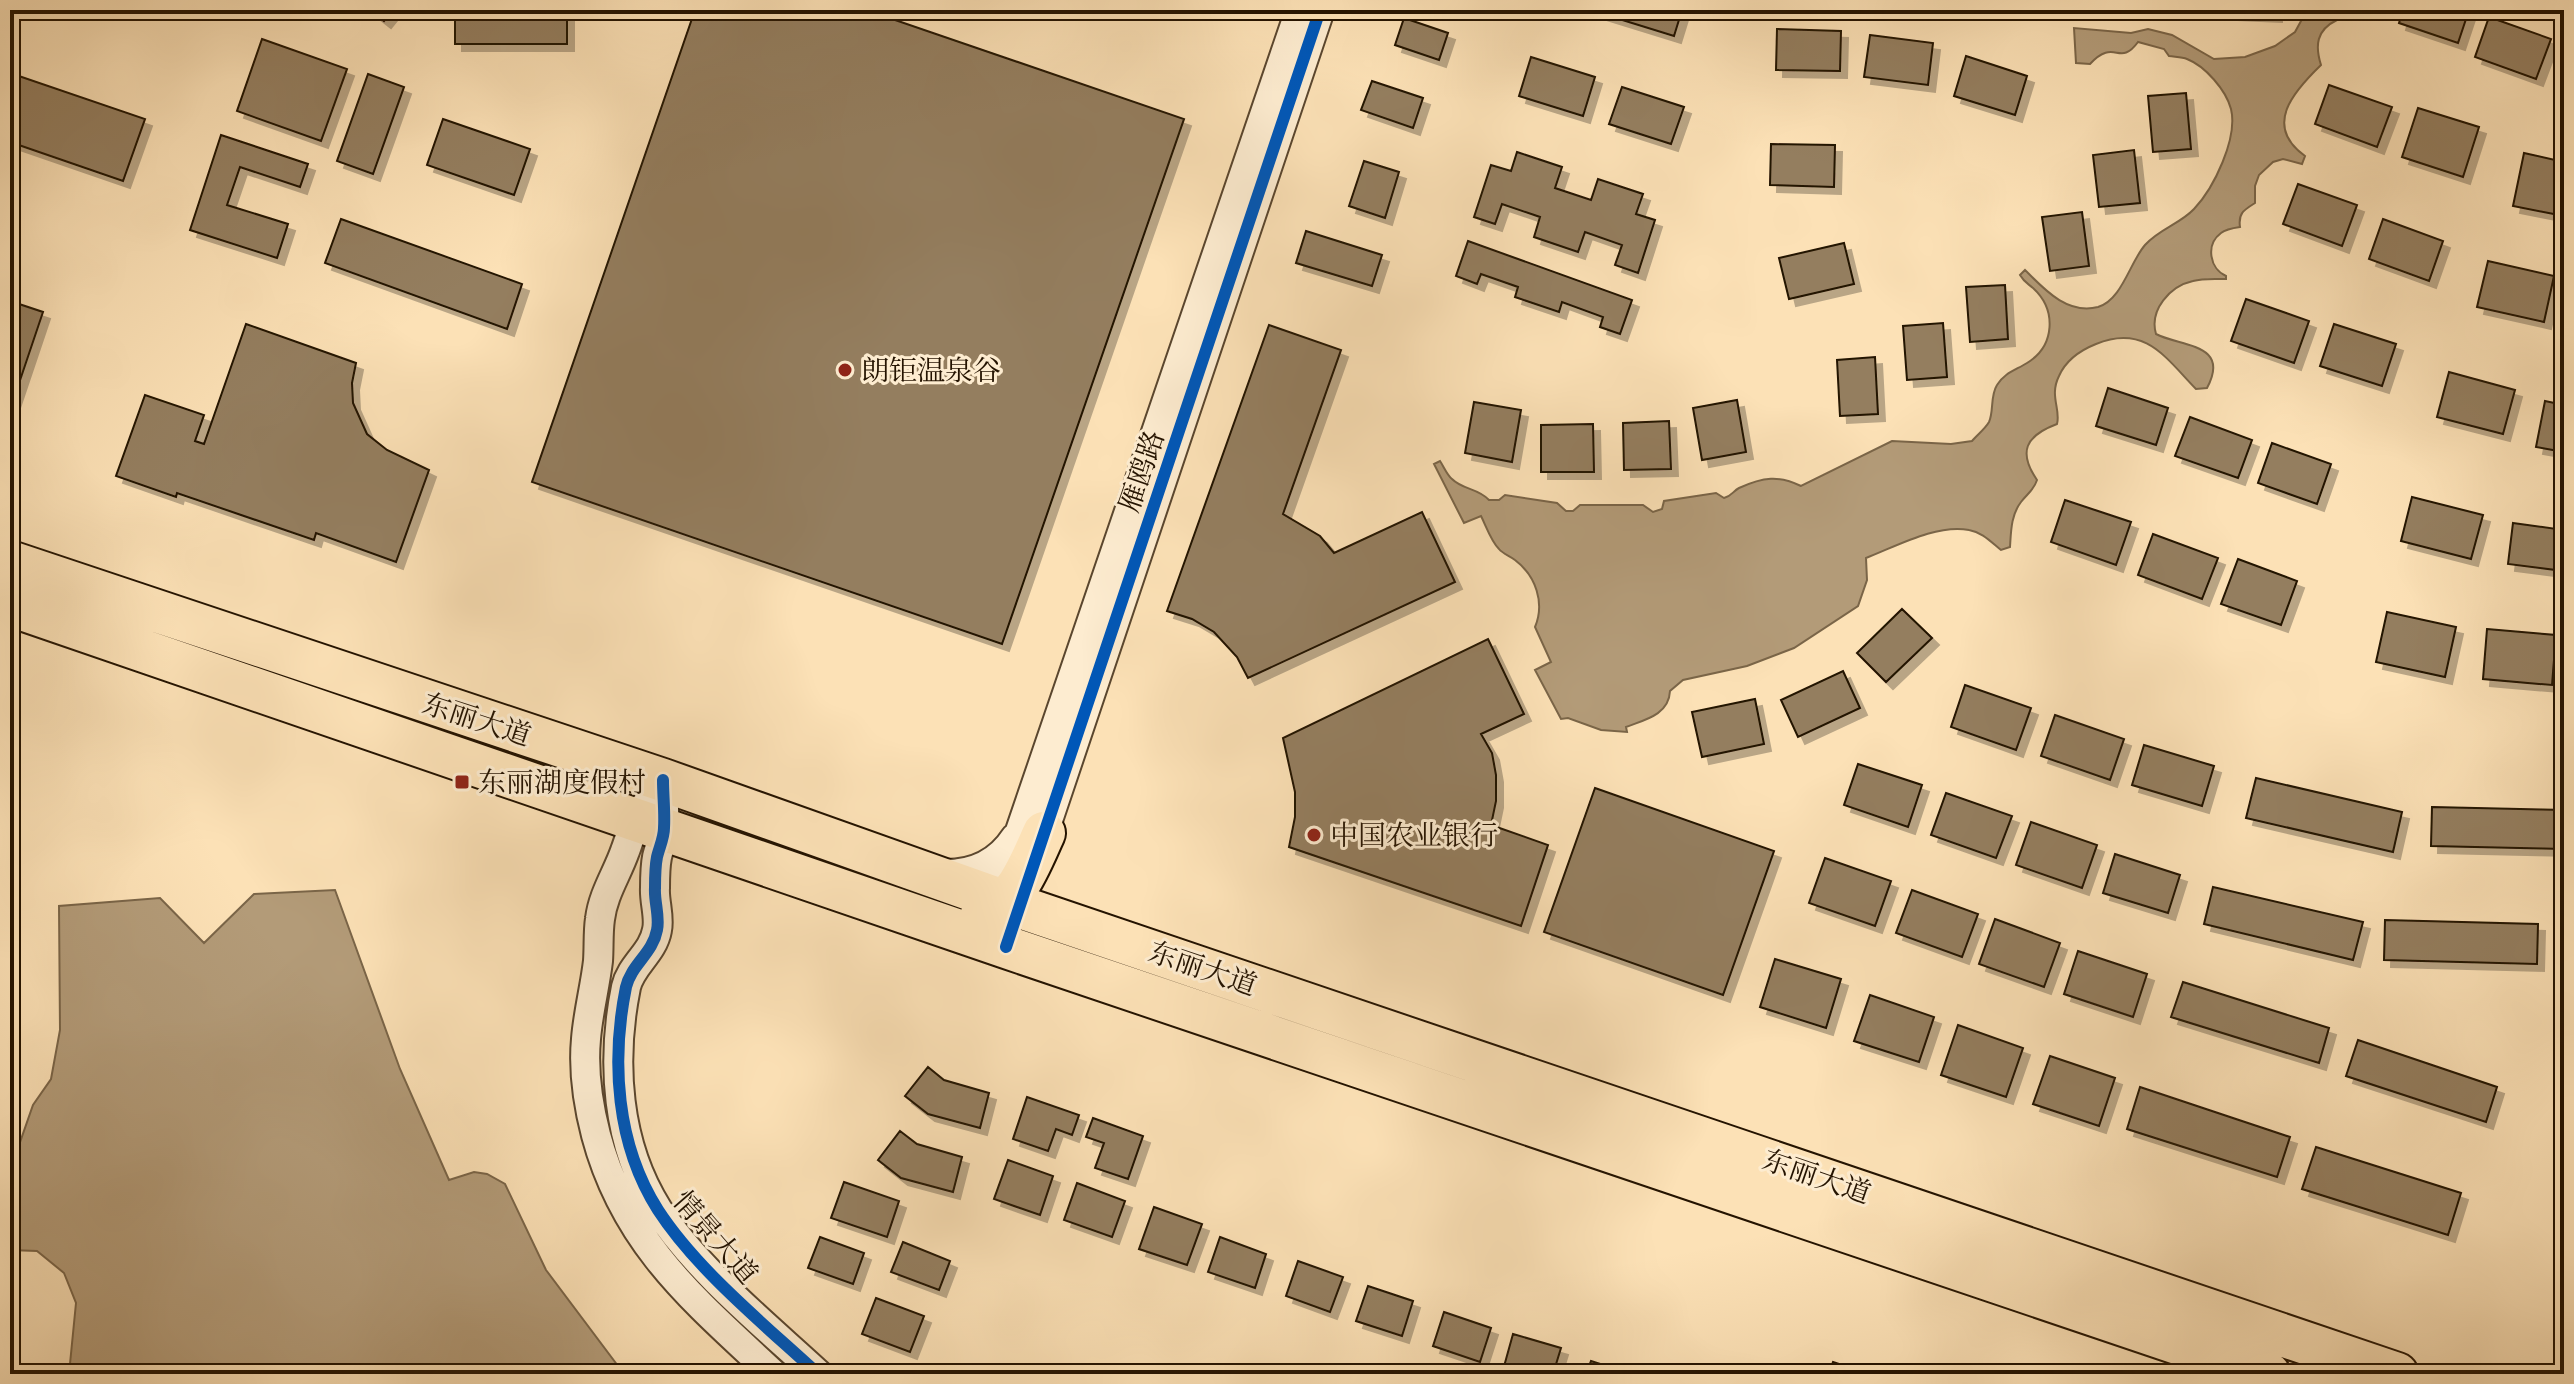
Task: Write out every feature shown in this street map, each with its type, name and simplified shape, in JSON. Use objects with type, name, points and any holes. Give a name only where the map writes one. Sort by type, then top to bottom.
[{"type":"highway","name":"东丽大道","points":[[10,562],[663,780],[922,872],[1001,918],[2269,1374]]},
{"type":"highway","name":"东丽大道","points":[[10,605],[909,913],[1001,918],[2397,1374]]},
{"type":"highway","points":[[1001,918],[1033,830]]},
{"type":"street","name":"雁鸥路","points":[[1033,830],[1300,10]]},
{"type":"street","name":"雁鸥路","points":[[1033,830],[1320,10]]},
{"type":"street","name":"情景大道","points":[[663,780],[649,825],[624,853],[605,894],[586,1040],[586,1083],[603,1161],[617,1196],[637,1232],[665,1269],[773,1374]]},
{"type":"street","name":"情景大道","points":[[649,825],[656,860],[654,897],[658,928],[649,953],[629,977],[619,1022],[620,1105],[641,1177],[676,1233],[705,1266],[818,1374]]},
{"type":"street","points":[[922,872],[955,874],[982,867],[1033,830]]},
{"type":"street","points":[[683,1287],[705,1266]]},
{"type":"shaded area","points":[[2307,10],[2336,10],[2337,20],[2321,34],[2318,51],[2321,65],[2293,98],[2284,121],[2292,145],[2305,156],[2302,164],[2283,159],[2273,162],[2259,175],[2255,186],[2255,203],[2243,212],[2240,227],[2225,231],[2216,238],[2211,250],[2213,262],[2226,279],[2201,279],[2177,288],[2163,300],[2156,316],[2156,334],[2200,349],[2213,362],[2213,373],[2207,388],[2196,389],[2164,355],[2141,341],[2113,339],[2090,346],[2070,360],[2056,383],[2057,424],[2038,434],[2028,446],[2028,461],[2037,480],[2015,512],[2010,547],[2001,550],[1978,533],[1956,529],[1930,533],[1904,542],[1866,558],[1867,580],[1858,606],[1794,648],[1747,666],[1683,680],[1670,691],[1669,699],[1660,711],[1626,727],[1627,732],[1601,730],[1568,718],[1561,719],[1535,670],[1551,662],[1535,627],[1539,609],[1537,590],[1522,566],[1496,546],[1481,516],[1464,523],[1434,464],[1440,461],[1456,483],[1489,500],[1499,500],[1505,495],[1557,503],[1566,511],[1573,511],[1580,505],[1643,505],[1653,512],[1662,509],[1664,501],[1716,493],[1724,498],[1739,488],[1763,480],[1785,480],[1801,486],[1892,441],[1951,444],[1972,441],[1989,422],[1995,389],[2000,381],[2036,356],[2048,338],[2050,327],[2046,307],[2041,297],[2020,275],[2025,270],[2066,304],[2087,308],[2106,303],[2119,289],[2145,245],[2202,200],[2228,148],[2231,109],[2220,87],[2201,67],[2187,59],[2169,56],[2164,49],[2138,42],[2126,53],[2105,53],[2090,64],[2076,63],[2074,28],[2131,33],[2148,29],[2172,35],[2214,59],[2245,57],[2275,46],[2295,32]]},
{"type":"shaded area","points":[[335,890],[400,1069],[449,1180],[474,1172],[487,1174],[505,1184],[546,1270],[624,1374],[69,1374],[76,1303],[64,1273],[37,1251],[10,1250],[10,1171],[33,1105],[51,1079],[60,1030],[59,906],[160,898],[204,943],[254,894]]},
{"type":"building","points":[[370,10],[393,10],[384,21]]},
{"type":"building","points":[[695,10],[866,10],[1184,119],[1002,644],[532,482]]},
{"type":"building","points":[[1590,10],[1682,10],[1674,36]]},
{"type":"building","points":[[2275,10],[2275,15],[2208,12]]},
{"type":"building","points":[[2403,10],[2469,10],[2458,43],[2399,23]]},
{"type":"building","points":[[455,12],[567,12],[567,44],[455,44]]},
{"type":"building","points":[[2489,17],[2551,39],[2536,79],[2475,57]]},
{"type":"building","points":[[1404,18],[1448,33],[1439,60],[1395,45]]},
{"type":"building","points":[[1777,29],[1841,31],[1840,71],[1776,70]]},
{"type":"building","points":[[1870,35],[1933,43],[1928,85],[1864,77]]},
{"type":"building","points":[[262,39],[347,69],[321,141],[237,111]]},
{"type":"building","points":[[1966,56],[2027,76],[2015,115],[1954,96]]},
{"type":"building","points":[[1531,57],[1595,77],[1583,116],[1519,96]]},
{"type":"building","points":[[10,73],[145,119],[123,181],[10,142]]},
{"type":"building","points":[[368,74],[404,87],[373,174],[337,161]]},
{"type":"building","points":[[1372,81],[1423,98],[1413,128],[1361,110]]},
{"type":"building","points":[[2329,85],[2392,107],[2377,147],[2315,124]]},
{"type":"building","points":[[1622,87],[1684,107],[1671,144],[1609,124]]},
{"type":"building","points":[[2186,93],[2191,149],[2153,152],[2148,96]]},
{"type":"building","points":[[2418,108],[2479,127],[2463,177],[2402,157]]},
{"type":"building","points":[[443,119],[530,149],[514,195],[427,165]]},
{"type":"building","points":[[221,135],[308,164],[300,187],[240,167],[227,205],[288,224],[277,258],[190,230]]},
{"type":"building","points":[[1771,144],[1835,145],[1834,187],[1770,185]]},
{"type":"building","points":[[2134,150],[2140,203],[2099,207],[2093,155]]},
{"type":"building","points":[[1517,152],[1562,167],[1555,188],[1591,200],[1598,179],[1643,194],[1636,214],[1655,220],[1638,273],[1615,265],[1622,245],[1585,232],[1578,252],[1534,237],[1540,217],[1502,204],[1495,224],[1474,217],[1491,165],[1511,171]]},
{"type":"building","points":[[2524,153],[2564,162],[2564,216],[2513,206]]},
{"type":"building","points":[[1364,161],[1399,172],[1385,218],[1349,206]]},
{"type":"building","points":[[2298,184],[2357,205],[2342,246],[2283,224]]},
{"type":"building","points":[[2082,212],[2089,266],[2050,271],[2042,217]]},
{"type":"building","points":[[341,219],[522,284],[507,329],[325,263]]},
{"type":"building","points":[[2383,219],[2443,241],[2429,281],[2369,259]]},
{"type":"building","points":[[1306,231],[1382,255],[1372,286],[1296,263]]},
{"type":"building","points":[[1468,241],[1632,300],[1620,334],[1600,327],[1603,317],[1562,302],[1559,312],[1515,297],[1518,287],[1481,274],[1477,284],[1456,276]]},
{"type":"building","points":[[1844,243],[1854,284],[1789,299],[1779,258]]},
{"type":"building","points":[[2488,261],[2554,276],[2544,322],[2477,307]]},
{"type":"building","points":[[2005,285],[2008,339],[1970,342],[1966,287]]},
{"type":"building","points":[[2246,299],[2309,321],[2294,363],[2231,341]]},
{"type":"building","points":[[10,301],[43,312],[10,410]]},
{"type":"building","points":[[1943,323],[1947,377],[1907,380],[1903,326]]},
{"type":"building","points":[[246,324],[356,363],[352,383],[353,403],[367,434],[387,450],[429,470],[396,562],[316,533],[314,540],[177,493],[176,497],[116,476],[145,395],[204,415],[195,441],[204,444]]},
{"type":"building","points":[[2334,324],[2396,344],[2382,386],[2320,366]]},
{"type":"building","points":[[1269,325],[1341,350],[1283,514],[1320,536],[1334,553],[1422,512],[1455,582],[1248,678],[1237,657],[1214,632],[1192,619],[1167,611]]},
{"type":"building","points":[[1875,357],[1878,414],[1840,416],[1837,360]]},
{"type":"building","points":[[2449,372],[2515,390],[2503,434],[2437,417]]},
{"type":"building","points":[[2108,388],[2168,408],[2156,445],[2096,426]]},
{"type":"building","points":[[1737,400],[1746,452],[1702,460],[1693,408]]},
{"type":"building","points":[[2545,401],[2564,405],[2564,452],[2536,447]]},
{"type":"building","points":[[1474,402],[1521,410],[1512,462],[1465,453]]},
{"type":"building","points":[[2190,417],[2252,440],[2238,478],[2175,456]]},
{"type":"building","points":[[1669,421],[1671,469],[1624,470],[1623,423]]},
{"type":"building","points":[[1593,424],[1594,472],[1541,472],[1541,425]]},
{"type":"building","points":[[2272,443],[2331,464],[2317,504],[2258,483]]},
{"type":"building","points":[[2412,497],[2483,515],[2471,559],[2401,541]]},
{"type":"building","points":[[2065,500],[2131,522],[2116,565],[2051,542]]},
{"type":"building","points":[[2513,523],[2564,530],[2564,571],[2508,564]]},
{"type":"building","points":[[2153,534],[2218,558],[2202,599],[2138,575]]},
{"type":"building","points":[[2238,559],[2297,581],[2281,625],[2221,604]]},
{"type":"building","points":[[1902,609],[1932,638],[1886,682],[1857,653]]},
{"type":"building","points":[[2387,612],[2456,627],[2445,677],[2376,662]]},
{"type":"building","points":[[2487,629],[2556,635],[2552,685],[2483,679]]},
{"type":"building","points":[[1488,639],[1524,714],[1481,734],[1492,753],[1496,775],[1496,801],[1491,825],[1548,845],[1521,926],[1289,847],[1295,817],[1295,792],[1283,738]]},
{"type":"building","points":[[1843,671],[1860,708],[1798,737],[1781,700]]},
{"type":"building","points":[[1965,685],[2031,708],[2016,750],[1951,727]]},
{"type":"building","points":[[1755,699],[1764,744],[1702,757],[1692,712]]},
{"type":"building","points":[[2055,715],[2124,739],[2110,780],[2041,756]]},
{"type":"building","points":[[2144,745],[2214,766],[2202,806],[2132,785]]},
{"type":"building","points":[[1858,764],[1922,785],[1908,827],[1844,805]]},
{"type":"building","points":[[2256,778],[2402,812],[2393,852],[2246,818]]},
{"type":"building","points":[[1595,788],[1774,851],[1723,995],[1544,932]]},
{"type":"building","points":[[1946,793],[2012,816],[1996,858],[1931,835]]},
{"type":"building","points":[[2432,807],[2564,810],[2564,849],[2431,846]]},
{"type":"building","points":[[2031,822],[2097,845],[2082,888],[2016,865]]},
{"type":"building","points":[[2115,854],[2180,875],[2168,913],[2103,893]]},
{"type":"building","points":[[1825,858],[1891,881],[1875,926],[1809,903]]},
{"type":"building","points":[[2213,887],[2363,922],[2353,960],[2204,924]]},
{"type":"building","points":[[1912,890],[1978,914],[1962,957],[1896,933]]},
{"type":"building","points":[[1995,919],[2060,943],[2044,987],[1979,964]]},
{"type":"building","points":[[2385,920],[2538,924],[2537,964],[2384,960]]},
{"type":"building","points":[[2078,951],[2147,974],[2133,1017],[2064,994]]},
{"type":"building","points":[[1775,959],[1841,979],[1826,1028],[1760,1007]]},
{"type":"building","points":[[2183,982],[2329,1028],[2319,1063],[2171,1017]]},
{"type":"building","points":[[1870,995],[1934,1017],[1919,1062],[1854,1041]]},
{"type":"building","points":[[1958,1025],[2023,1048],[2006,1097],[1941,1075]]},
{"type":"building","points":[[2358,1040],[2497,1087],[2486,1122],[2346,1076]]},
{"type":"building","points":[[2050,1056],[2115,1078],[2099,1126],[2033,1104]]},
{"type":"building","points":[[928,1067],[944,1080],[989,1093],[980,1128],[928,1114],[905,1096]]},
{"type":"building","points":[[2140,1087],[2290,1137],[2277,1177],[2127,1129]]},
{"type":"building","points":[[1027,1097],[1079,1115],[1072,1135],[1056,1129],[1048,1151],[1013,1139]]},
{"type":"building","points":[[1093,1118],[1143,1136],[1128,1179],[1095,1168],[1104,1143],[1086,1137]]},
{"type":"building","points":[[900,1131],[917,1144],[962,1157],[953,1192],[901,1178],[878,1160]]},
{"type":"building","points":[[2316,1147],[2461,1193],[2448,1235],[2302,1189]]},
{"type":"building","points":[[1008,1160],[1053,1176],[1040,1215],[994,1199]]},
{"type":"building","points":[[844,1182],[899,1201],[887,1237],[831,1218]]},
{"type":"building","points":[[1077,1183],[1125,1201],[1112,1237],[1064,1220]]},
{"type":"building","points":[[1154,1207],[1202,1224],[1187,1265],[1139,1249]]},
{"type":"building","points":[[820,1237],[864,1253],[853,1284],[808,1268]]},
{"type":"building","points":[[1220,1237],[1266,1254],[1255,1288],[1208,1272]]},
{"type":"building","points":[[903,1242],[950,1261],[939,1290],[891,1272]]},
{"type":"building","points":[[1298,1261],[1343,1277],[1330,1312],[1286,1296]]},
{"type":"building","points":[[1368,1286],[1413,1301],[1402,1336],[1356,1321]]},
{"type":"building","points":[[876,1298],[924,1316],[910,1352],[862,1334]]},
{"type":"building","points":[[1444,1312],[1491,1328],[1480,1362],[1433,1346]]},
{"type":"building","points":[[1513,1334],[1561,1348],[1553,1374],[1516,1374],[1503,1370]]},
{"type":"building","points":[[1591,1361],[1631,1374],[1586,1374]]},
{"type":"building","points":[[1833,1362],[1869,1374],[1829,1374]]},
{"type":"cycle path","points":[[1006,947],[1320,10]]},
{"type":"cycle path","points":[[663,780],[664,832],[655,872],[657,930],[651,946],[629,979],[621,1015],[618,1073],[625,1130],[644,1185],[674,1232],[733,1296],[818,1374]]},
{"type":"place","name":"朗钜温泉谷","points":[[845,370]]},
{"type":"place","name":"东丽湖度假村","points":[[462,782]]},
{"type":"place","name":"中国农业银行","points":[[1314,835]]}]
